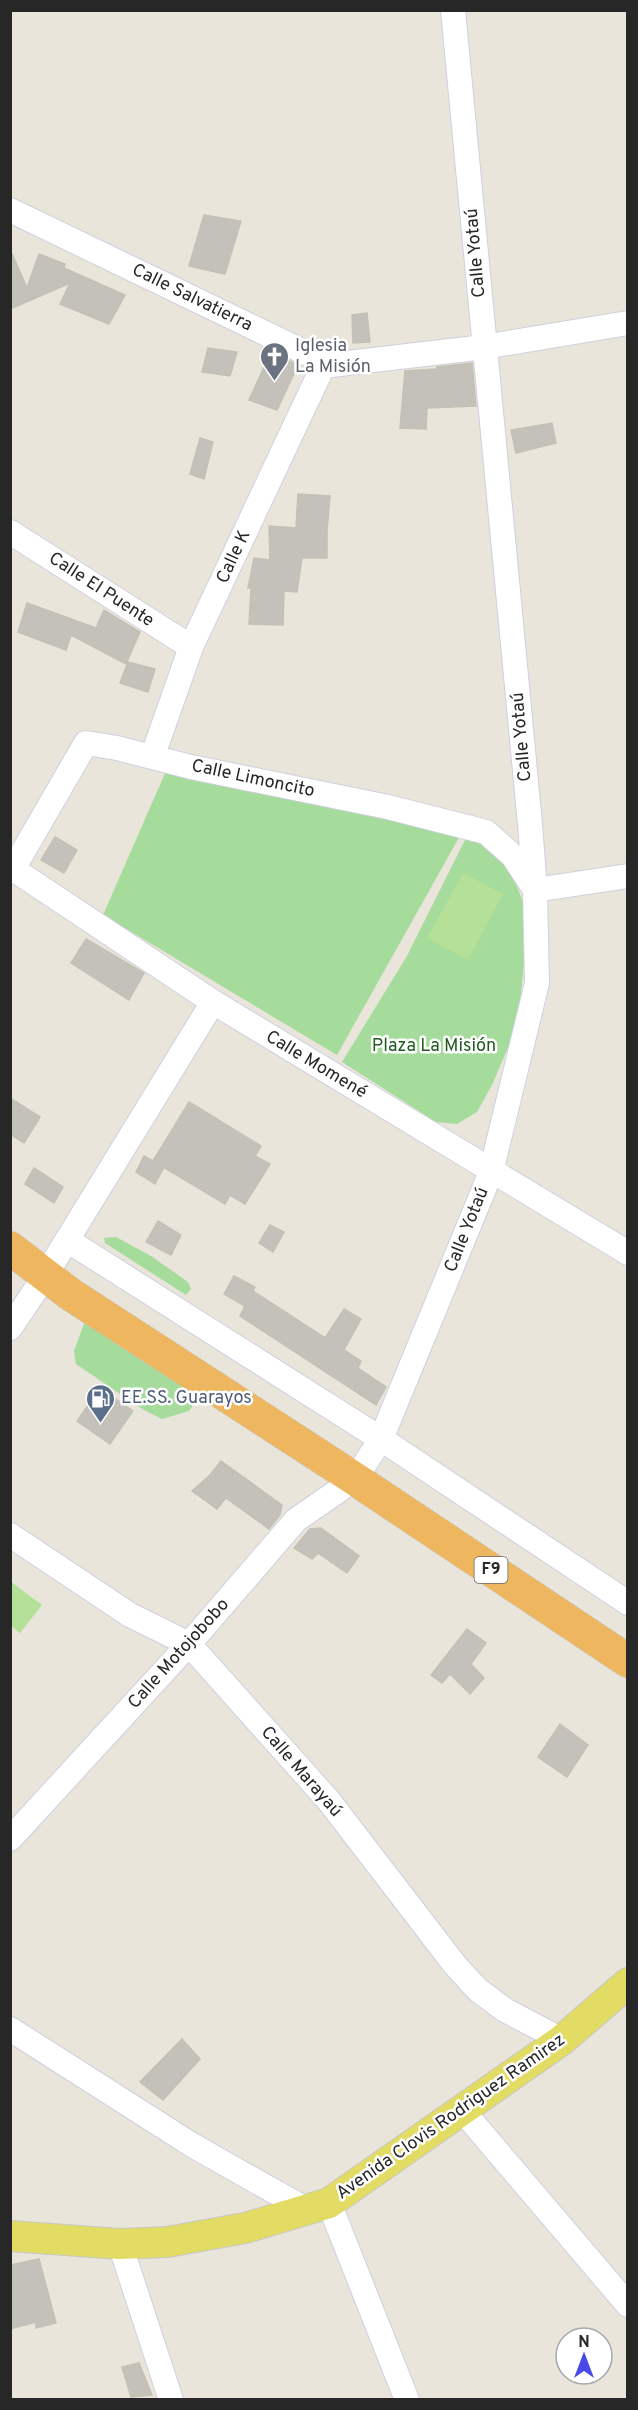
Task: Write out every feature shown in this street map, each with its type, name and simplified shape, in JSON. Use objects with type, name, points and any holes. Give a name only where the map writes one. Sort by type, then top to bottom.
[{"type":"highway","name":"F9","points":[[10,1248],[45,1276],[627,1661]]},
{"type":"main road","name":"Avenida Clovis Rodriguez Ramirez","points":[[10,2236],[120,2244],[167,2242],[245,2228],[318,2206],[562,2040],[627,1983]]},
{"type":"street","name":"Calle Yotaú","points":[[355,1479],[381,1439],[491,1172],[537,982],[535,890],[453,10]]},
{"type":"street","name":"Calle Salvatierra","points":[[10,210],[331,365],[484,347],[627,323]]},
{"type":"street","name":"Calle K","points":[[153,755],[191,647],[325,362]]},
{"type":"street","name":"Calle El Puente","points":[[10,532],[191,647]]},
{"type":"street","name":"Calle Limoncito","points":[[12,868],[86,743],[153,755],[191,767],[388,807],[486,832],[513,856],[535,890]]},
{"type":"street","name":"Calle Momené","points":[[12,868],[213,1002],[627,1254]]},
{"type":"street","points":[[535,890],[627,876]]},
{"type":"street","points":[[10,1328],[45,1276],[213,1002]]},
{"type":"street","points":[[67,1240],[381,1439],[627,1603]]},
{"type":"street","name":"Calle Motojobobo","points":[[10,1839],[189,1644],[296,1520],[355,1479]]},
{"type":"street","name":"Calle Marayaú","points":[[10,1535],[130,1615],[189,1644],[329,1801],[454,1965],[478,1990],[505,2010],[562,2040]]},
{"type":"street","points":[[10,2029],[192,2145],[318,2206],[407,2400]]},
{"type":"street","points":[[462,2110],[627,2305]]},
{"type":"street","points":[[120,2244],[171,2400]]},
{"type":"green space","points":[[166,771],[461,834],[337,1055],[103,915]]},
{"type":"green space","name":"Plaza La Misión","points":[[468,834],[492,851],[504,864],[518,888],[528,923],[518,1024],[492,1085],[477,1112],[457,1124],[436,1122],[342,1062],[407,956]]},
{"type":"green space","points":[[463,873],[503,894],[468,960],[427,938]]},
{"type":"green space","points":[[116,1237],[151,1256],[188,1282],[191,1289],[186,1295],[105,1243],[104,1238]]},
{"type":"green space","points":[[85,1321],[199,1396],[189,1411],[162,1419],[144,1410],[76,1364],[74,1351]]},
{"type":"green space","points":[[10,1581],[42,1605],[20,1633],[11,1626]]},
{"type":"building","points":[[204,215],[241,221],[225,274],[189,266]]},
{"type":"building","points":[[10,249],[27,288],[39,254],[65,264],[64,268],[125,295],[109,324],[60,304],[70,283],[10,309]]},
{"type":"building","points":[[367,313],[370,342],[353,343],[352,315]]},
{"type":"building","points":[[208,348],[237,352],[230,376],[202,372]]},
{"type":"building","name":"Iglesia La Misión","points":[[271,352],[298,365],[277,410],[249,400]]},
{"type":"building","points":[[472,363],[476,406],[427,408],[426,429],[400,428],[405,371],[437,369],[437,367]]},
{"type":"building","points":[[552,423],[556,443],[516,453],[511,430]]},
{"type":"building","points":[[200,438],[213,442],[204,479],[190,474]]},
{"type":"building","points":[[298,494],[330,496],[327,558],[302,558],[297,592],[284,591],[283,625],[249,624],[251,588],[248,588],[254,558],[270,560],[269,526],[296,528]]},
{"type":"building","points":[[27,603],[96,628],[104,610],[140,632],[126,664],[71,635],[66,650],[18,632]]},
{"type":"building","points":[[128,662],[155,669],[148,692],[120,683]]},
{"type":"building","points":[[55,837],[77,850],[64,873],[41,860]]},
{"type":"building","points":[[86,939],[144,973],[129,1000],[71,963]]},
{"type":"building","points":[[10,1098],[40,1117],[24,1143],[10,1134]]},
{"type":"building","points":[[189,1102],[261,1146],[255,1156],[270,1164],[245,1204],[230,1195],[225,1204],[153,1161]]},
{"type":"building","points":[[144,1156],[164,1167],[155,1184],[136,1172]]},
{"type":"building","points":[[34,1168],[63,1187],[54,1203],[25,1184]]},
{"type":"building","points":[[158,1221],[181,1235],[171,1255],[146,1242]]},
{"type":"building","points":[[270,1225],[284,1232],[273,1252],[259,1243]]},
{"type":"building","points":[[234,1276],[255,1287],[253,1291],[325,1338],[344,1309],[361,1319],[344,1350],[361,1361],[358,1368],[386,1387],[376,1405],[240,1316],[245,1306],[224,1294]]},
{"type":"building","points":[[100,1388],[133,1411],[110,1444],[77,1421]]},
{"type":"building","points":[[221,1461],[282,1505],[280,1515],[269,1529],[226,1498],[217,1509],[192,1491],[210,1475]]},
{"type":"building","points":[[321,1528],[359,1556],[347,1573],[318,1553],[312,1559],[294,1548],[310,1529]]},
{"type":"building","points":[[467,1629],[486,1643],[471,1664],[484,1678],[470,1694],[450,1674],[442,1683],[431,1675]]},
{"type":"building","points":[[560,1724],[588,1745],[567,1777],[538,1757]]},
{"type":"building","points":[[182,2039],[200,2059],[163,2100],[140,2082]]},
{"type":"building","points":[[39,2259],[56,2323],[36,2328],[36,2322],[10,2329],[10,2265]]},
{"type":"building","points":[[139,2363],[152,2395],[131,2397],[122,2367]]},
{"type":"place","name":"Iglesia La Misión","points":[[274,382]]},
{"type":"place","name":"EE.SS. Guarayos","points":[[100,1424]]}]
